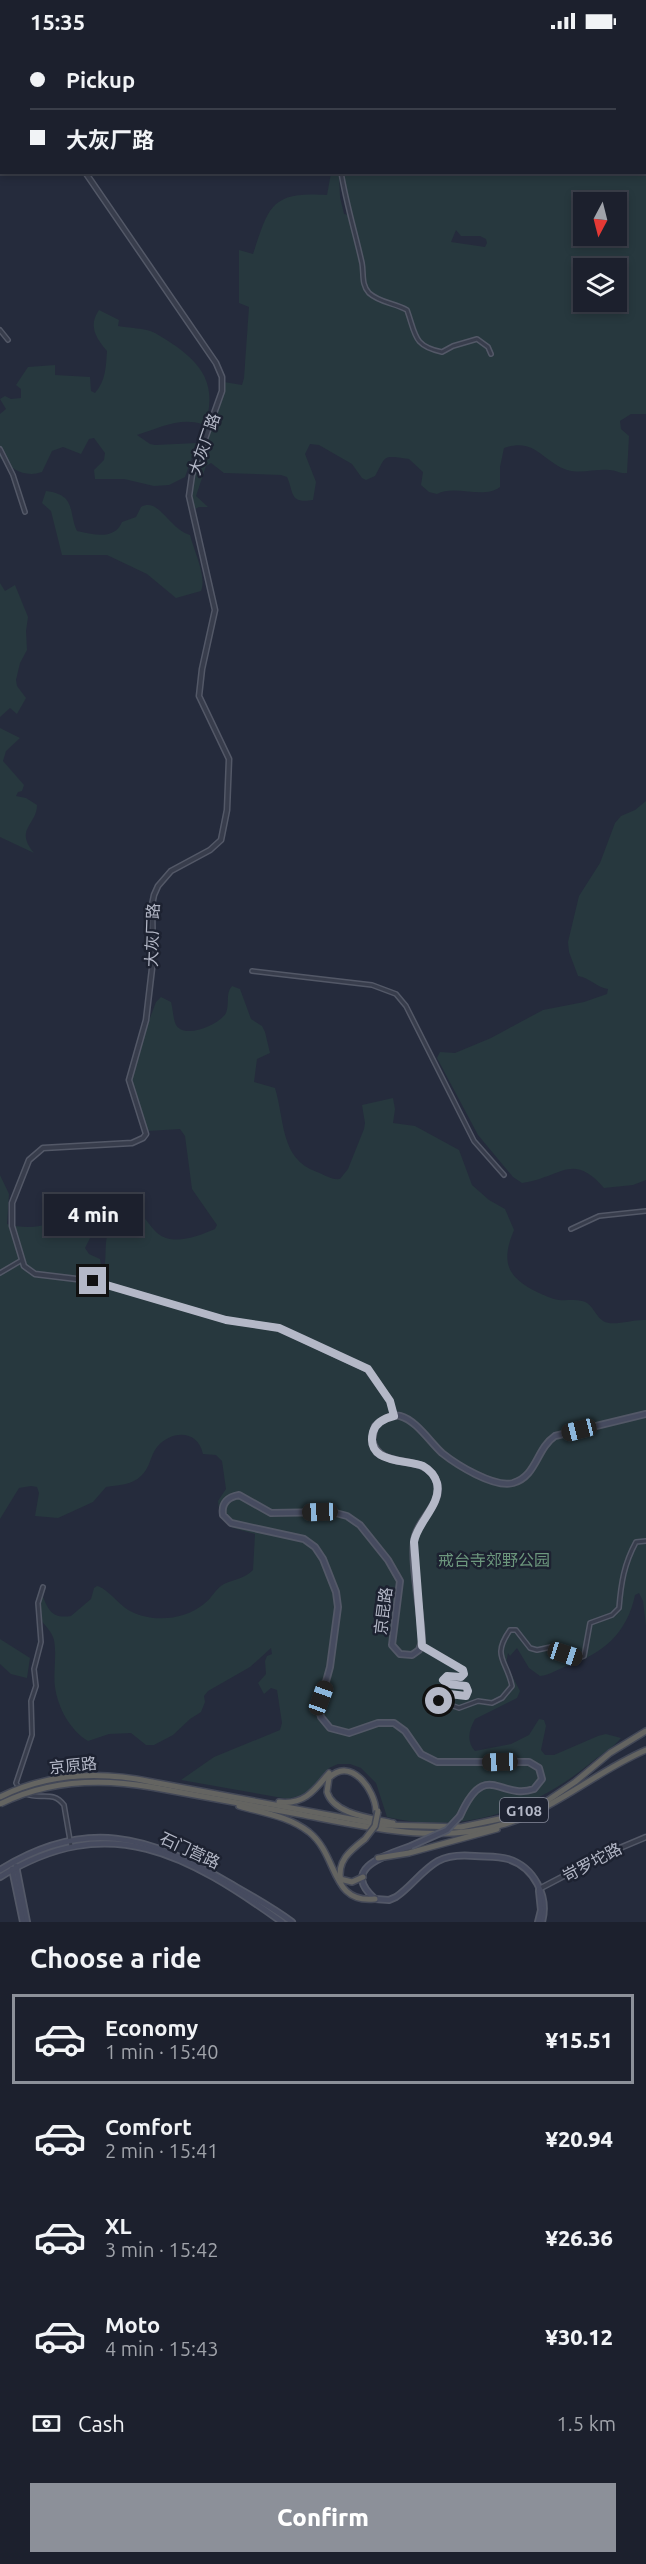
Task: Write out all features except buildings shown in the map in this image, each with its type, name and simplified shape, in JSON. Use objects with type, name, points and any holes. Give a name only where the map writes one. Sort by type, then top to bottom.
[{"type":"highway","name":"G108","points":[[151,1784],[383,1825],[461,1827],[504,1818],[544,1803],[623,1744],[646,1731]]},
{"type":"highway","name":"G108","points":[[151,1784],[226,1801],[382,1830],[424,1834],[460,1833],[529,1816],[646,1750]]},
{"type":"highway","points":[[260,1802],[289,1803],[304,1799],[315,1791],[330,1773],[342,1768],[356,1771],[367,1779],[375,1793],[377,1811],[375,1826],[343,1860],[339,1878],[341,1886],[350,1896],[365,1900],[375,1899]]},
{"type":"highway","points":[[377,1811],[373,1794],[361,1778],[348,1771],[343,1771],[329,1778],[327,1792],[334,1804],[363,1816],[406,1827]]},
{"type":"highway","name":"京原路","points":[[0,1797],[31,1785],[74,1776],[111,1775],[151,1784]]},
{"type":"highway","name":"京原路","points":[[0,1804],[26,1793],[74,1782],[110,1781],[151,1784]]},
{"type":"highway","name":"G108","points":[[226,1801],[240,1807],[284,1818],[303,1828],[324,1848],[339,1878]]},
{"type":"highway","points":[[378,1858],[409,1853],[506,1827],[529,1816]]},
{"type":"highway","points":[[339,1878],[352,1882],[363,1877]]},
{"type":"main road","points":[[394,1416],[405,1418],[451,1459],[482,1477],[505,1484],[515,1483],[529,1474],[544,1445],[555,1436],[646,1414]]},
{"type":"main road","name":"京昆路","points":[[378,1858],[447,1830],[460,1816],[470,1796],[480,1787],[493,1785],[523,1791],[534,1789],[542,1779],[539,1768],[528,1762],[449,1764],[433,1761],[421,1754],[401,1727],[389,1722],[378,1723],[349,1733],[330,1728],[321,1717],[319,1707],[330,1667],[338,1607],[336,1592],[323,1559],[315,1547],[304,1539],[231,1523],[222,1511],[226,1500],[239,1495],[271,1513],[332,1512],[343,1514],[355,1521],[388,1560],[400,1581],[392,1640],[394,1649],[408,1656],[416,1653],[422,1646],[414,1542],[419,1527],[436,1498],[438,1487],[434,1475],[429,1470],[416,1464],[389,1459],[376,1450],[372,1440],[375,1426],[384,1419],[394,1416]]},
{"type":"main road","name":"石门营路","points":[[0,1870],[44,1848],[102,1838],[120,1839],[166,1849],[199,1865],[283,1921],[292,1922]]},
{"type":"main road","points":[[378,1858],[366,1868],[363,1877],[364,1888],[375,1899],[389,1900],[396,1897],[440,1860],[454,1856],[507,1859],[519,1864],[531,1874],[539,1888],[544,1903],[540,1922]]},
{"type":"main road","points":[[13,1865],[25,1922]]},
{"type":"main road","name":"石门营路","points":[[0,1877],[13,1865]]},
{"type":"street","name":"大灰厂路","points":[[22,1260],[12,1226],[12,1203],[29,1160],[43,1148],[132,1143],[138,1142],[146,1134],[129,1080],[146,1020],[153,960],[152,905],[154,895],[158,886],[171,871],[210,850],[221,840],[228,797],[227,752],[199,696],[215,610],[189,496],[192,475],[222,391],[222,377],[216,363],[86,174]]},
{"type":"street","points":[[341,174],[362,265],[363,283],[368,291],[377,299],[407,310],[420,345],[427,349],[442,352],[453,345],[477,339],[488,347],[491,354]]},
{"type":"street","points":[[0,330],[8,340]]},
{"type":"street","points":[[0,449],[13,475],[25,512]]},
{"type":"street","points":[[252,971],[372,985],[396,994],[406,1006],[474,1141],[504,1175]]},
{"type":"street","points":[[570,1229],[599,1216],[646,1211]]},
{"type":"street","points":[[0,1273],[22,1260],[24,1266],[35,1274],[93,1281],[226,1320],[279,1328],[368,1369],[390,1401],[394,1416]]},
{"type":"street","points":[[422,1646],[463,1670],[464,1674],[461,1677],[447,1676],[443,1680],[447,1684],[466,1686],[468,1691],[466,1696],[441,1693],[439,1701],[459,1708],[478,1701],[492,1703],[502,1698],[512,1686],[500,1653],[501,1642],[510,1630],[516,1630],[530,1647],[537,1650],[551,1647],[579,1658],[584,1656],[590,1623],[612,1615],[619,1608],[622,1578],[627,1559],[636,1542],[646,1541]]},
{"type":"street","points":[[43,1587],[38,1603],[41,1642],[34,1669],[36,1686],[31,1701],[32,1735],[16,1783],[22,1793],[31,1796],[52,1795],[60,1800],[64,1805],[70,1843]]},
{"type":"street","name":"岢罗坨路","points":[[539,1888],[608,1853],[646,1837]]},
{"type":"green space","points":[[331,174],[339,174],[340,197],[344,214],[350,215],[343,174],[646,174],[646,414],[631,414],[620,421],[621,429],[629,436],[627,473],[609,470],[578,472],[567,470],[531,448],[515,445],[504,448],[500,467],[500,487],[486,492],[444,491],[437,494],[429,492],[421,485],[423,472],[409,459],[386,458],[375,476],[366,480],[352,464],[319,445],[310,444],[305,454],[316,482],[313,500],[305,501],[296,498],[287,477],[224,473],[211,463],[206,466],[196,496],[208,507],[193,510],[193,478],[221,398],[224,382],[242,385],[244,378],[249,307],[239,303],[239,250],[253,254],[269,213],[283,199],[308,194],[327,195]],"holes":[[[456,230],[461,236],[480,236],[486,239],[487,243],[485,247],[451,242]]]},
{"type":"green space","points":[[99,310],[119,320],[118,326],[151,331],[176,347],[195,362],[207,382],[209,407],[202,424],[178,423],[137,435],[155,445],[197,443],[185,477],[169,485],[154,486],[124,479],[95,479],[94,470],[104,460],[105,453],[94,438],[89,439],[81,454],[63,447],[52,451],[42,472],[36,474],[19,471],[0,458],[0,414],[6,409],[0,399],[5,396],[11,399],[21,398],[21,389],[16,385],[28,367],[55,365],[55,375],[90,377],[91,391],[95,393],[99,388],[105,373],[107,351],[94,327]]},
{"type":"green space","points":[[46,491],[63,496],[70,505],[77,531],[90,534],[103,535],[114,532],[122,522],[136,517],[141,507],[153,506],[176,527],[190,535],[201,571],[201,591],[176,598],[147,574],[107,555],[62,555],[51,511],[42,503]]},
{"type":"green space","points":[[0,583],[5,591],[15,585],[28,617],[27,650],[20,663],[16,680],[17,686],[26,698],[17,714],[10,708],[0,717]]},
{"type":"green space","points":[[0,728],[20,738],[6,751],[3,761],[24,785],[22,791],[16,796],[26,798],[37,805],[34,818],[26,833],[28,845],[34,853],[0,837]]},
{"type":"green space","points":[[646,801],[646,1180],[633,1185],[604,1188],[593,1177],[574,1169],[522,1183],[513,1177],[478,1135],[437,1058],[440,1052],[455,1053],[491,1038],[543,1010],[584,1002],[607,994],[608,989],[578,976],[569,952],[568,942],[579,896],[600,863],[615,823],[621,816],[635,810]]},
{"type":"green space","name":"戒台寺郊野公园","points":[[232,986],[240,989],[251,1019],[262,1026],[270,1053],[257,1059],[254,1082],[275,1088],[286,1138],[296,1158],[305,1166],[328,1177],[340,1179],[348,1169],[364,1129],[362,1105],[393,1098],[395,1109],[393,1123],[415,1126],[459,1150],[472,1185],[489,1200],[505,1209],[514,1230],[507,1259],[509,1267],[518,1280],[553,1299],[586,1302],[605,1322],[646,1320],[646,1626],[643,1601],[639,1593],[635,1595],[626,1621],[611,1641],[602,1649],[580,1661],[540,1676],[529,1668],[517,1648],[510,1656],[508,1653],[506,1664],[520,1691],[517,1698],[475,1719],[469,1735],[470,1743],[475,1751],[511,1744],[529,1735],[539,1719],[544,1720],[546,1726],[541,1750],[545,1755],[554,1755],[606,1734],[621,1738],[571,1778],[547,1793],[496,1814],[443,1823],[415,1822],[387,1817],[376,1783],[361,1768],[350,1764],[338,1764],[329,1768],[306,1794],[288,1799],[181,1780],[214,1757],[280,1730],[282,1723],[277,1690],[271,1688],[264,1694],[258,1683],[266,1674],[265,1661],[267,1656],[272,1654],[271,1648],[250,1667],[208,1691],[204,1696],[205,1702],[201,1712],[173,1735],[154,1745],[146,1745],[131,1733],[109,1734],[88,1741],[70,1725],[57,1695],[54,1640],[38,1615],[36,1602],[38,1594],[42,1594],[49,1609],[55,1615],[65,1617],[71,1616],[91,1599],[94,1588],[97,1586],[130,1611],[148,1617],[168,1618],[187,1614],[196,1609],[207,1602],[221,1586],[253,1570],[255,1534],[233,1528],[220,1517],[218,1501],[226,1489],[222,1461],[216,1455],[203,1454],[196,1440],[190,1436],[169,1437],[157,1447],[144,1473],[137,1479],[125,1484],[106,1487],[93,1502],[58,1518],[35,1516],[39,1493],[37,1487],[31,1486],[19,1488],[0,1519],[0,1175],[9,1194],[7,1224],[30,1227],[52,1221],[64,1226],[91,1195],[101,1201],[95,1213],[95,1228],[85,1248],[89,1254],[100,1259],[101,1265],[105,1264],[106,1239],[109,1230],[116,1219],[125,1213],[137,1213],[158,1234],[166,1238],[178,1240],[191,1238],[215,1229],[217,1225],[192,1189],[185,1136],[180,1129],[148,1131],[131,1079],[136,1055],[156,1002],[161,997],[171,1002],[176,1025],[180,1029],[194,1031],[210,1026],[226,1013]]},
{"type":"green space","points":[[0,1639],[30,1658],[27,1678],[11,1674],[0,1664]]},
{"type":"route","points":[[93,1281],[226,1320],[279,1328],[368,1369],[390,1401],[394,1416],[384,1419],[375,1426],[372,1440],[376,1450],[389,1459],[423,1466],[434,1475],[437,1481],[438,1493],[419,1527],[414,1542],[422,1646],[463,1670],[464,1674],[461,1677],[444,1677],[443,1680],[447,1684],[466,1686],[468,1689],[466,1696],[441,1693],[439,1701]]}]
